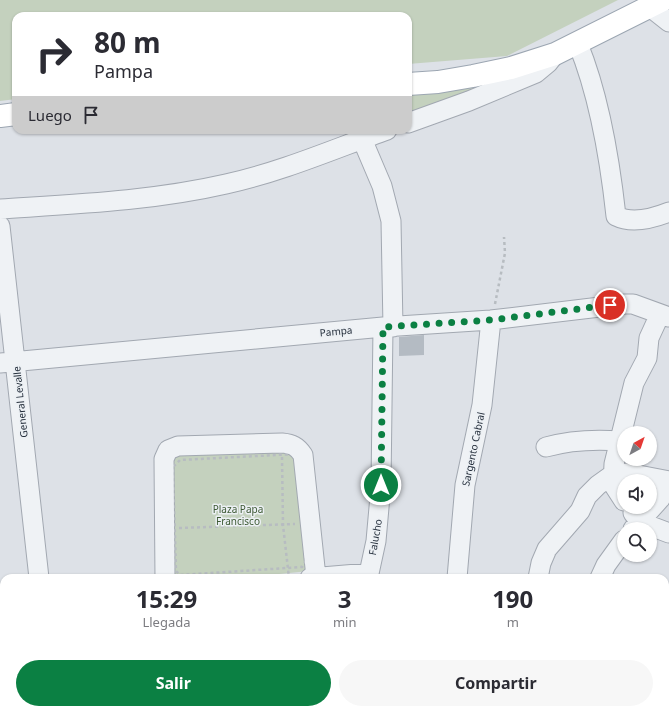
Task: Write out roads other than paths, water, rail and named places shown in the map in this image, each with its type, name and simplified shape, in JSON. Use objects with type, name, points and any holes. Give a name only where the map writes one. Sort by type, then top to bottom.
[{"type":"main road","points":[[412,84],[438,82],[512,68],[555,54],[578,44],[656,4]]},
{"type":"main road","points":[[0,116],[12,114]]},
{"type":"street","points":[[656,4],[669,22]]},
{"type":"street","points":[[578,44],[587,65],[594,95],[612,178],[616,216],[623,220],[643,219],[660,216],[669,212]]},
{"type":"street","points":[[412,122],[470,101],[536,73],[548,63],[555,54]]},
{"type":"street","points":[[0,209],[116,201],[205,189],[267,174],[376,134]]},
{"type":"street","name":"Falucho","points":[[362,139],[382,186],[390,221],[388,327],[381,485],[376,541],[369,574]]},
{"type":"street","name":"General Levalle","points":[[0,226],[8,362],[37,574]]},
{"type":"street","name":"Pampa","points":[[8,362],[388,327],[491,320],[625,304],[633,304],[665,316]]},
{"type":"street","points":[[624,426],[634,383],[647,358],[649,338],[665,316]]},
{"type":"street","name":"Sargento Cabral","points":[[457,574],[465,485],[482,406],[491,320]]},
{"type":"street","points":[[546,447],[566,441],[597,439],[617,441]]},
{"type":"street","points":[[165,574],[169,529],[164,459],[168,450],[178,446],[282,449],[292,445],[298,448],[303,455],[307,523],[313,574]]},
{"type":"street","points":[[617,454],[612,475],[613,484],[617,490]]},
{"type":"street","points":[[539,574],[541,563],[547,549],[580,511],[587,496],[598,485],[612,475],[628,473],[641,474],[669,481]]},
{"type":"street","points":[[640,522],[660,500],[669,485]]},
{"type":"street","points":[[657,530],[669,533]]},
{"type":"street","points":[[602,574],[606,565],[617,550]]},
{"type":"park label","name":"Plaza Papa Francisco","points":[[238,514]]}]
